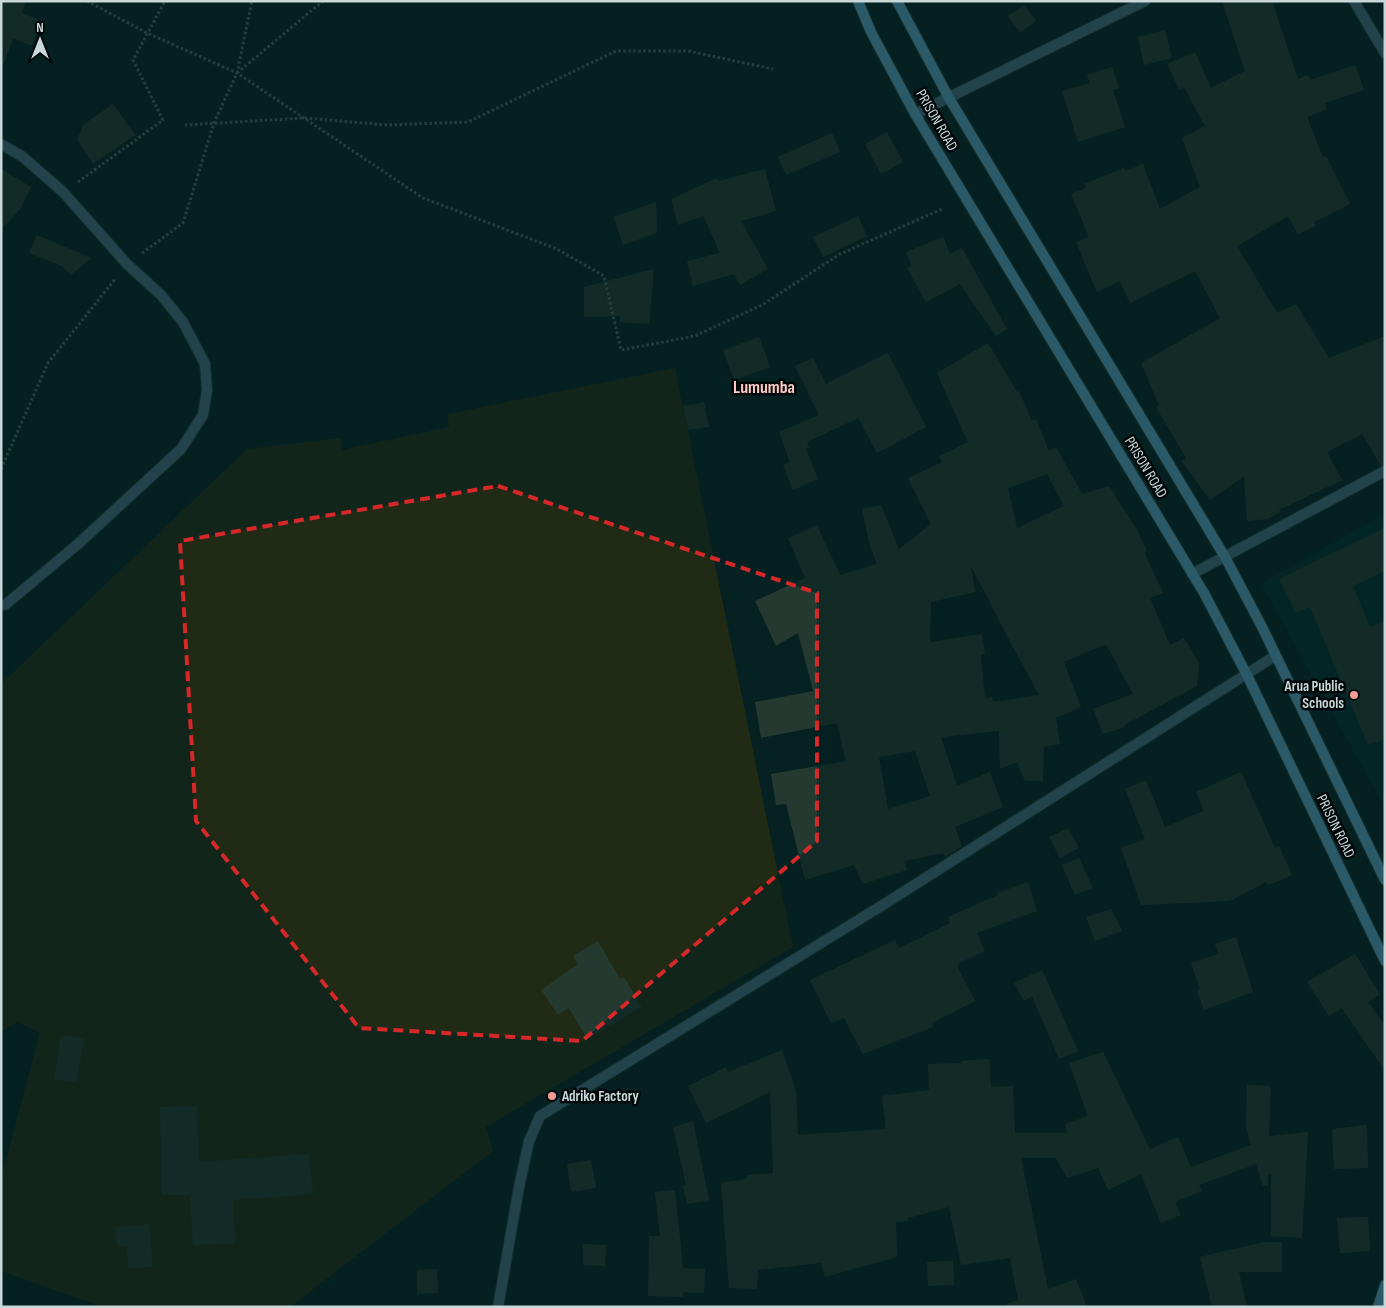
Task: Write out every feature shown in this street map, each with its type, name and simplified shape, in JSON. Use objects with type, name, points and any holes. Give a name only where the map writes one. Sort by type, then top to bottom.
[{"type":"street","name":"PRISON ROAD","points":[[858,1],[871,32],[916,114],[1192,574],[1247,675],[1385,961]]},
{"type":"street","name":"PRISON ROAD","points":[[897,1],[948,98],[1225,557],[1385,880]]},
{"type":"street","points":[[916,114],[1145,1]]},
{"type":"street","points":[[1354,1],[1385,53]]},
{"type":"street","points":[[1,144],[23,157],[63,192],[127,264],[161,295],[183,322],[205,364],[207,390],[203,415],[182,450],[78,544],[5,605]]},
{"type":"street","points":[[1192,574],[1385,471]]},
{"type":"street","points":[[498,1307],[529,1141],[540,1116],[886,903],[1275,656]]},
{"type":"street","points":[[1378,1307],[1385,1285]]},
{"type":"path","points":[[87,1],[147,34],[237,73],[423,198],[558,249],[604,276],[621,350],[695,336],[762,305],[840,254],[942,209]]},
{"type":"path","points":[[63,192],[163,120],[132,60],[165,1]]},
{"type":"path","points":[[1,469],[48,363],[127,264],[183,223],[214,123],[237,73],[252,1]]},
{"type":"path","points":[[237,73],[323,1]]},
{"type":"path","points":[[185,125],[304,118],[387,125],[468,122],[616,51],[688,51],[773,69]]},
{"type":"highlighted area","points":[[498,486],[817,593],[817,841],[582,1041],[359,1028],[196,821],[180,541]]},
{"type":"shaded area","name":"Arua Public Schools","points":[[1385,514],[1385,808],[1261,583]]},
{"type":"green space","points":[[675,368],[793,947],[486,1127],[493,1151],[290,1307],[103,1307],[1,1271],[1,1179],[40,1033],[17,1022],[1,1032],[1,684],[247,449],[341,438],[342,450],[449,427],[448,414]]},
{"type":"building","points":[[1,1],[26,1],[22,13],[42,21],[32,46],[13,38],[4,63],[1,63]]},
{"type":"building","points":[[1222,1],[1272,1],[1298,79],[1308,75],[1311,80],[1355,65],[1364,90],[1325,103],[1327,109],[1307,117],[1323,157],[1326,156],[1350,204],[1314,222],[1316,226],[1298,234],[1288,216],[1237,246],[1277,313],[1296,304],[1329,358],[1385,336],[1385,464],[1381,466],[1362,434],[1327,452],[1342,480],[1279,510],[1280,512],[1268,519],[1247,521],[1244,476],[1210,500],[1182,461],[1186,458],[1156,407],[1159,405],[1141,363],[1220,318],[1195,271],[1130,303],[1120,281],[1097,292],[1076,242],[1089,237],[1071,194],[1086,188],[1084,184],[1124,168],[1125,171],[1143,164],[1160,209],[1200,187],[1182,138],[1205,126],[1184,87],[1179,90],[1167,64],[1195,52],[1211,88],[1245,71]]},
{"type":"building","points":[[1024,5],[1036,21],[1020,33],[1008,16]]},
{"type":"building","points":[[1165,30],[1172,58],[1144,65],[1138,37]]},
{"type":"building","points":[[1112,67],[1119,88],[1113,90],[1125,127],[1078,142],[1062,91],[1090,83],[1087,75]]},
{"type":"building","points":[[113,104],[135,135],[93,164],[77,140],[83,125]]},
{"type":"building","points":[[887,132],[903,162],[881,174],[865,144]]},
{"type":"building","points":[[832,133],[840,152],[786,175],[778,157]]},
{"type":"building","points":[[1,169],[31,187],[20,209],[1,230]]},
{"type":"building","points":[[765,169],[776,211],[741,221],[768,269],[740,285],[734,274],[693,286],[687,261],[720,253],[703,216],[678,225],[671,199],[717,178],[719,181]]},
{"type":"building","points":[[656,202],[657,233],[623,245],[614,217]]},
{"type":"building","points":[[858,216],[867,236],[823,257],[813,237]]},
{"type":"building","points":[[37,235],[91,258],[71,275],[62,266],[29,253]]},
{"type":"building","points":[[943,237],[950,254],[962,248],[1007,329],[996,336],[960,284],[926,302],[907,268],[912,266],[906,252]]},
{"type":"building","points":[[654,269],[649,324],[620,322],[620,316],[584,317],[584,287]]},
{"type":"building","points":[[759,337],[770,367],[734,380],[723,350]]},
{"type":"building","points":[[988,343],[1017,392],[1019,391],[1032,421],[1036,419],[1049,451],[1056,447],[1082,494],[1109,486],[1136,528],[1147,551],[1144,552],[1163,593],[1150,598],[1170,645],[1184,638],[1199,663],[1197,686],[1124,725],[1125,727],[1103,734],[1093,709],[1133,694],[1106,644],[1064,662],[1081,707],[1056,718],[1060,744],[1044,747],[1043,781],[1025,781],[1017,762],[1000,769],[999,731],[941,737],[957,786],[990,772],[1003,807],[955,827],[962,846],[945,857],[943,853],[904,861],[907,870],[863,884],[854,865],[805,880],[786,804],[776,805],[771,774],[846,761],[837,723],[761,738],[755,702],[813,691],[798,633],[776,646],[755,601],[805,578],[788,538],[817,525],[840,575],[877,564],[870,546],[862,509],[881,505],[899,549],[931,524],[908,478],[942,462],[939,456],[968,442],[937,373]],"holes":[[[1047,474],[1064,506],[1017,528],[1008,488]],[[971,566],[1039,695],[993,702],[992,697],[985,699],[981,655],[985,654],[982,634],[930,642],[931,602],[975,592]],[[915,751],[930,796],[888,809],[879,757]]]},
{"type":"building","points":[[888,353],[926,427],[877,453],[858,418],[807,442],[809,448],[806,449],[818,479],[793,490],[783,465],[790,462],[779,432],[819,415],[795,366],[813,358],[826,384]]},
{"type":"building","points":[[704,402],[709,427],[688,430],[683,406]]},
{"type":"building","points":[[1385,528],[1385,571],[1353,586],[1370,627],[1385,621],[1385,739],[1368,745],[1310,607],[1296,613],[1279,579]]},
{"type":"building","points":[[1241,772],[1275,848],[1279,846],[1292,875],[1268,885],[1266,882],[1230,901],[1141,905],[1121,848],[1145,839],[1125,789],[1146,780],[1165,827],[1204,811],[1196,792]]},
{"type":"building","points":[[1068,828],[1079,848],[1060,858],[1049,837]]},
{"type":"building","points":[[1079,858],[1093,888],[1075,895],[1062,865]]},
{"type":"building","points":[[1028,882],[1037,911],[977,933],[985,951],[959,963],[957,966],[975,1001],[932,1023],[933,1027],[863,1054],[844,1018],[831,1023],[810,980],[895,940],[899,948],[950,923],[948,917],[998,895],[997,893]]},
{"type":"building","points":[[1111,909],[1122,931],[1095,941],[1086,917]]},
{"type":"building","points":[[1236,937],[1253,992],[1204,1010],[1197,991],[1200,989],[1191,963],[1218,954],[1215,944]]},
{"type":"building","points":[[598,941],[620,979],[624,977],[642,1007],[587,1039],[569,1008],[558,1015],[541,990],[578,964],[573,956]]},
{"type":"building","points":[[1355,954],[1380,994],[1368,1002],[1385,1026],[1385,1071],[1342,1008],[1329,1016],[1307,982]]},
{"type":"building","points":[[1042,970],[1078,1051],[1059,1059],[1032,996],[1024,1001],[1014,983]]},
{"type":"building","points":[[61,1035],[84,1038],[77,1082],[54,1079]]},
{"type":"building","points":[[782,1050],[796,1091],[798,1135],[886,1129],[882,1096],[929,1090],[928,1064],[961,1063],[961,1061],[989,1059],[991,1087],[1013,1086],[1015,1133],[1067,1133],[1065,1124],[1088,1116],[1069,1063],[1103,1052],[1150,1149],[1178,1137],[1191,1167],[1251,1145],[1246,1125],[1247,1085],[1271,1086],[1269,1136],[1308,1132],[1302,1238],[1271,1236],[1271,1174],[1268,1175],[1268,1186],[1263,1186],[1256,1164],[1199,1185],[1202,1191],[1175,1202],[1181,1215],[1161,1223],[1141,1174],[1108,1190],[1098,1168],[1067,1178],[1056,1158],[1021,1158],[1048,1289],[1076,1279],[1087,1307],[1006,1307],[1006,1304],[1018,1300],[1010,1258],[961,1265],[949,1207],[908,1218],[908,1221],[896,1222],[897,1257],[825,1277],[821,1263],[758,1270],[757,1289],[729,1288],[721,1183],[747,1179],[747,1175],[773,1173],[770,1092],[706,1123],[688,1086],[726,1067],[728,1072]]},
{"type":"building","points":[[197,1106],[199,1162],[309,1154],[313,1194],[233,1200],[235,1243],[193,1245],[190,1195],[162,1195],[160,1107]]},
{"type":"building","points":[[693,1121],[709,1200],[687,1204],[683,1185],[686,1185],[673,1127]]},
{"type":"building","points":[[1367,1125],[1368,1168],[1334,1169],[1332,1129]]},
{"type":"building","points":[[591,1160],[596,1188],[571,1192],[567,1164]]},
{"type":"building","points":[[675,1190],[683,1268],[705,1269],[704,1293],[683,1292],[683,1297],[648,1296],[649,1236],[660,1236],[655,1192]]},
{"type":"building","points":[[1368,1217],[1370,1251],[1340,1253],[1337,1218]]},
{"type":"building","points":[[149,1224],[153,1267],[128,1268],[127,1246],[117,1247],[115,1227]]},
{"type":"building","points":[[1263,1242],[1282,1242],[1282,1272],[1239,1272],[1247,1307],[1212,1307],[1200,1257]]},
{"type":"building","points":[[583,1244],[606,1245],[605,1266],[583,1265]]},
{"type":"building","points":[[953,1261],[954,1285],[928,1286],[927,1262]]},
{"type":"building","points":[[437,1269],[438,1293],[417,1294],[417,1270]]},
{"type":"place","name":"Arua Public Schools","points":[[1354,695]]},
{"type":"place","name":"Adriko Factory","points":[[552,1096]]},
{"type":"district","name":"Lumumba","points":[[764,387]]}]
